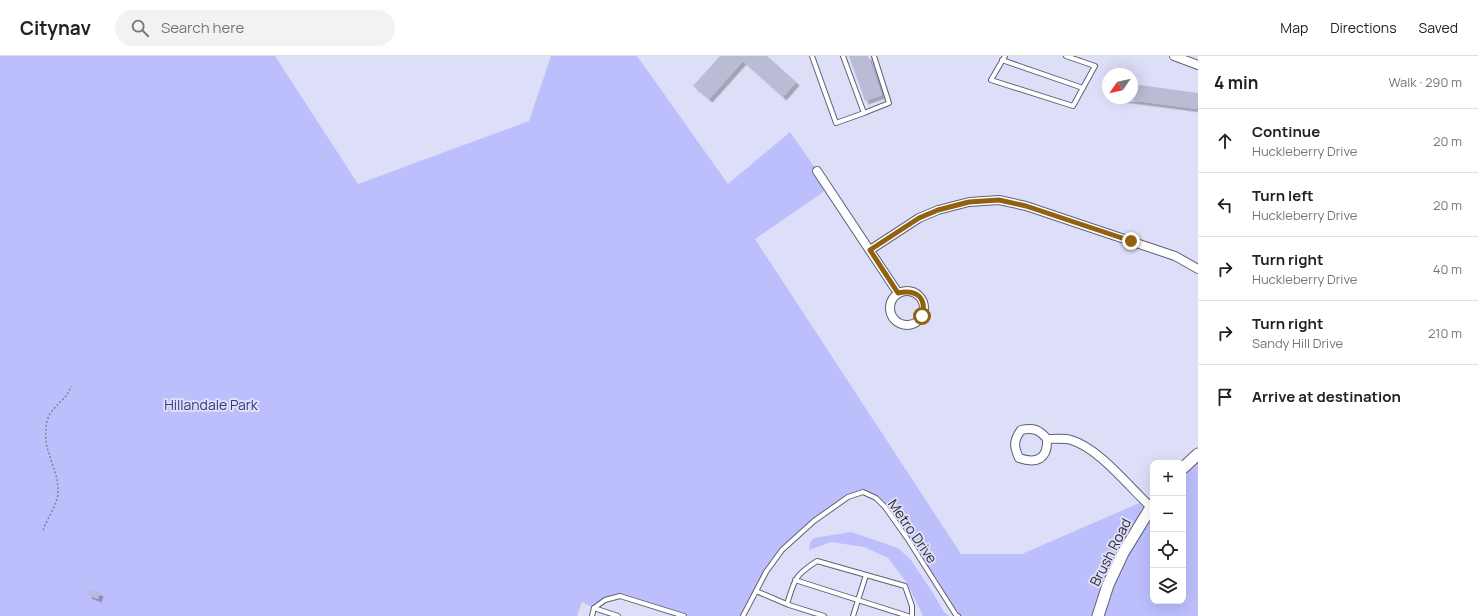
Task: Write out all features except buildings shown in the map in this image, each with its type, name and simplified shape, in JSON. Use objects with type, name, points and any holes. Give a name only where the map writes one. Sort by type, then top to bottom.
[{"type":"street","points":[[1174,56],[1198,65]]},
{"type":"street","points":[[817,171],[898,293]]},
{"type":"street","points":[[870,250],[919,218],[938,210],[969,202],[999,200],[1026,206],[1175,256],[1198,269]]},
{"type":"street","points":[[910,292],[919,296],[923,301],[924,308],[922,316],[913,325],[899,323],[895,321],[892,316],[892,304],[898,293],[910,292]]},
{"type":"street","points":[[1047,439],[1047,446],[1044,455],[1038,459],[1029,461],[1020,458],[1015,448],[1018,435],[1021,430],[1026,429],[1040,431],[1047,439],[1070,440],[1081,444],[1094,452],[1150,503]]},
{"type":"street","points":[[1186,465],[1198,454]]},
{"type":"street","name":"Brush Road","points":[[1098,616],[1108,585],[1123,553],[1150,508]]},
{"type":"lane","points":[[812,56],[836,123],[889,104],[874,56]]},
{"type":"lane","points":[[843,56],[864,113]]},
{"type":"lane","points":[[1066,56],[1077,58],[1095,66],[1083,88],[1073,106],[991,80],[1003,58],[1083,88]]},
{"type":"lane","name":"Metro Drive","points":[[743,616],[766,572],[782,550],[814,521],[848,497],[863,492],[876,498],[885,507],[958,616]]},
{"type":"lane","points":[[787,604],[795,580],[802,572],[818,561],[905,586],[912,606],[912,616]]},
{"type":"lane","points":[[853,616],[866,575]]},
{"type":"lane","points":[[795,580],[908,616]]},
{"type":"lane","points":[[756,591],[787,604],[824,616]]},
{"type":"lane","points":[[592,616],[594,608],[605,600],[620,596],[684,616]]},
{"type":"lane","points":[[594,608],[618,616]]},
{"type":"path","points":[[43,530],[57,499],[58,486],[46,442],[48,419],[52,410],[65,399],[71,386]]},
{"type":"green space","name":"Hillandale Park","points":[[0,56],[275,56],[358,184],[529,121],[551,56],[637,56],[728,184],[790,132],[829,188],[755,239],[961,554],[1022,554],[1144,501],[1150,503],[1150,604],[1186,604],[1186,465],[1198,453],[1198,616],[958,616],[907,538],[876,498],[863,492],[848,497],[814,521],[782,550],[766,572],[743,616],[684,616],[620,596],[605,600],[594,608],[582,602],[577,616],[0,616]]},
{"type":"green space","points":[[851,532],[898,548],[911,560],[944,612],[949,616],[923,616],[907,583],[888,558],[864,547],[831,542],[809,550],[810,543],[814,538]]},
{"type":"route","points":[[922,316],[924,308],[923,301],[919,296],[910,292],[898,293],[870,250],[919,218],[938,210],[969,202],[999,200],[1026,206],[1131,241]]}]
